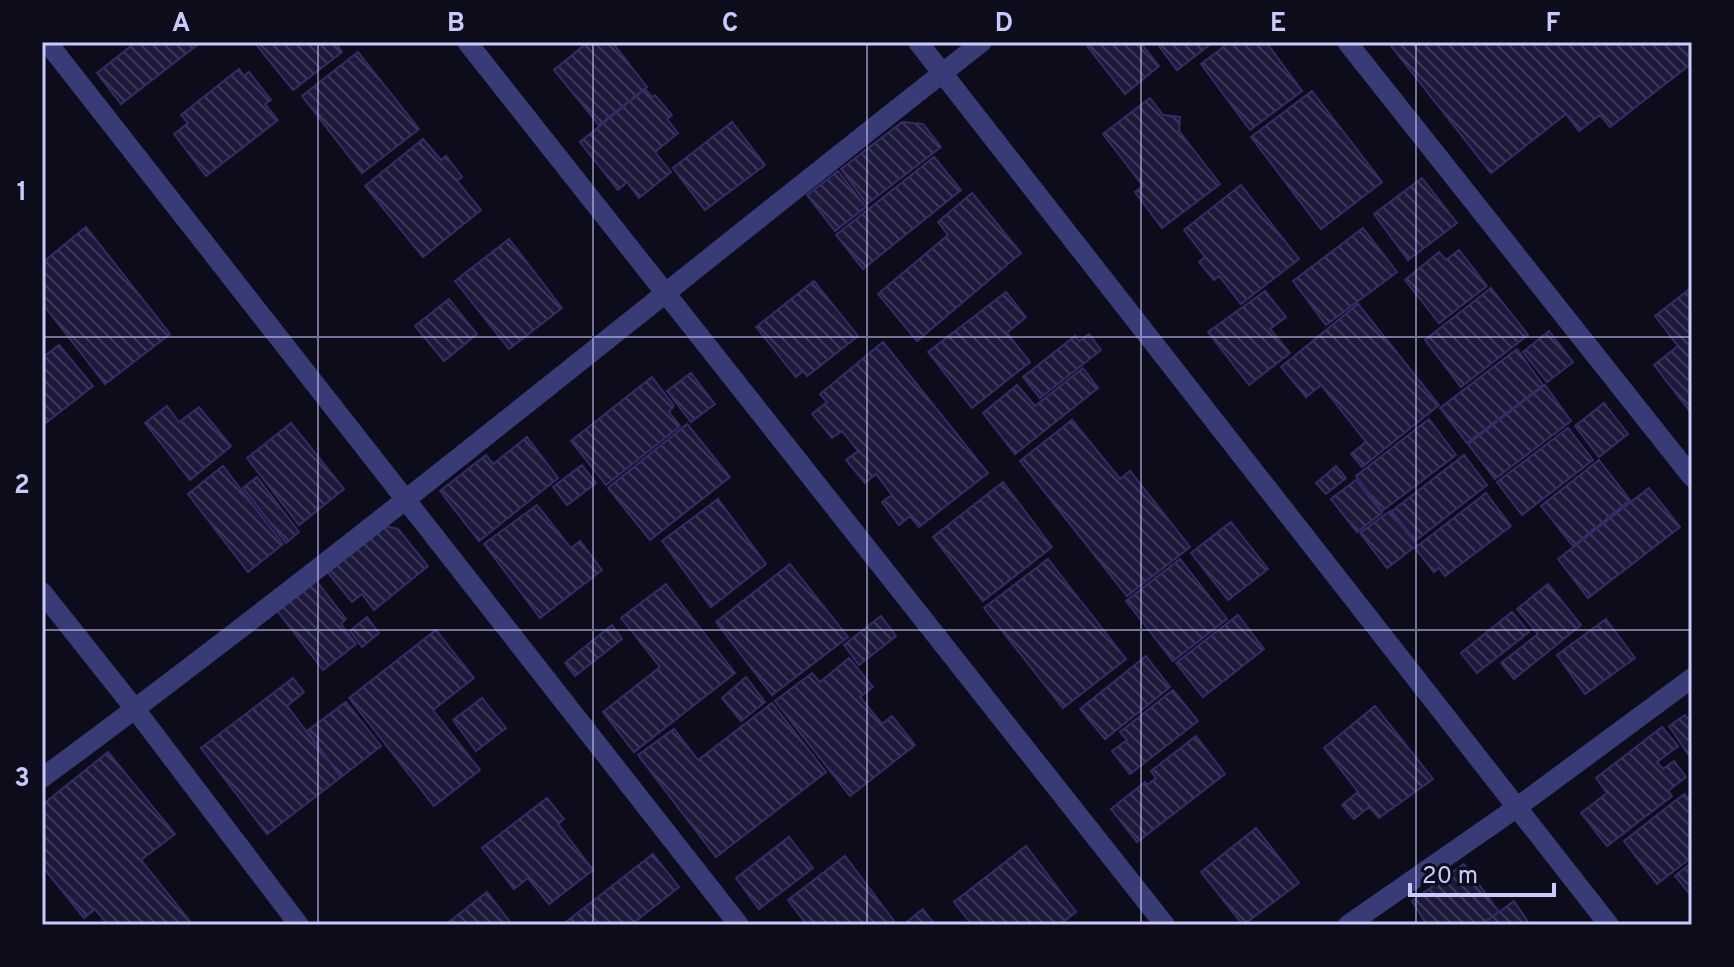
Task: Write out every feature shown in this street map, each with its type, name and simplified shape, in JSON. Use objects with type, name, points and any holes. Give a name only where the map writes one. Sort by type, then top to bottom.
[{"type":"street","points":[[47,42],[739,925]]},
{"type":"street","points":[[467,42],[1165,925]]},
{"type":"street","points":[[918,42],[1609,925]]},
{"type":"street","points":[[42,778],[406,497],[982,42]]},
{"type":"street","points":[[1347,42],[1692,477]]},
{"type":"street","points":[[42,592],[299,925]]},
{"type":"street","points":[[1348,925],[1516,808],[1692,678]]},
{"type":"building","points":[[136,42],[201,42],[121,104],[97,73]]},
{"type":"building","points":[[254,42],[335,42],[342,52],[293,90]]},
{"type":"building","points":[[588,42],[612,42],[647,87],[599,125],[554,70]]},
{"type":"building","points":[[1084,42],[1140,42],[1159,66],[1125,94]]},
{"type":"building","points":[[1156,42],[1213,42],[1177,70]]},
{"type":"building","points":[[1230,42],[1266,42],[1302,91],[1250,130],[1201,64]]},
{"type":"building","points":[[1388,42],[1691,42],[1692,63],[1610,127],[1600,115],[1579,131],[1566,114],[1491,173]]},
{"type":"building","points":[[358,52],[419,129],[362,173],[302,96]]},
{"type":"building","points":[[239,69],[244,76],[249,72],[271,100],[265,104],[278,120],[206,176],[174,134],[188,123],[181,115]]},
{"type":"building","points":[[645,89],[652,97],[655,95],[672,115],[667,119],[678,133],[655,152],[671,172],[639,198],[627,182],[618,190],[580,142]]},
{"type":"building","points":[[1312,91],[1382,182],[1321,229],[1251,137]]},
{"type":"building","points":[[1150,98],[1163,115],[1180,117],[1179,131],[1220,184],[1162,228],[1135,192],[1143,186],[1103,134]]},
{"type":"building","points":[[732,122],[765,165],[705,210],[673,168]]},
{"type":"building","points":[[902,122],[923,124],[941,147],[867,204],[841,169]]},
{"type":"building","points":[[423,139],[441,160],[446,156],[462,177],[457,181],[481,210],[423,257],[365,186]]},
{"type":"building","points":[[934,157],[961,190],[863,269],[836,235]]},
{"type":"building","points":[[838,171],[866,207],[835,231],[807,195]]},
{"type":"building","points":[[1422,178],[1457,223],[1408,260],[1374,214]]},
{"type":"building","points":[[1241,185],[1299,259],[1241,304],[1219,276],[1214,280],[1199,262],[1205,257],[1184,230]]},
{"type":"building","points":[[972,193],[1021,253],[917,341],[878,294],[948,235],[938,222]]},
{"type":"building","points":[[86,227],[170,334],[105,384],[42,303],[42,263]]},
{"type":"building","points":[[1363,228],[1397,272],[1326,325],[1293,281]]},
{"type":"building","points":[[509,239],[562,308],[509,349],[455,281]]},
{"type":"building","points":[[1459,250],[1487,286],[1439,323],[1405,280],[1439,252],[1446,260]]},
{"type":"building","points":[[814,281],[858,336],[807,376],[803,371],[796,377],[756,327]]},
{"type":"building","points":[[1692,287],[1692,414],[1654,365],[1678,346],[1655,316]]},
{"type":"building","points":[[1491,288],[1528,335],[1461,387],[1425,340]]},
{"type":"building","points":[[1265,291],[1286,317],[1270,329],[1290,353],[1249,385],[1208,332]]},
{"type":"building","points":[[1006,292],[1026,317],[1007,333],[1030,362],[972,408],[928,352]]},
{"type":"building","points":[[449,299],[477,334],[444,361],[415,326]]},
{"type":"building","points":[[1358,304],[1439,405],[1362,467],[1351,454],[1366,442],[1321,385],[1306,397],[1281,367]]},
{"type":"building","points":[[1549,331],[1573,362],[1547,382],[1523,352]]},
{"type":"building","points":[[1089,334],[1101,350],[1040,398],[1023,377],[1075,336],[1079,341]]},
{"type":"building","points":[[883,342],[988,473],[919,527],[910,516],[899,525],[882,502],[892,495],[876,474],[865,483],[846,460],[858,451],[842,431],[832,438],[812,414],[827,402],[820,394]]},
{"type":"building","points":[[59,345],[93,386],[42,426],[42,358]]},
{"type":"building","points":[[1517,349],[1543,385],[1467,443],[1440,408]]},
{"type":"building","points":[[1083,368],[1098,388],[1015,454],[983,413],[1017,385],[1035,406]]},
{"type":"building","points":[[691,373],[715,404],[691,422],[667,391]]},
{"type":"building","points":[[652,377],[674,406],[669,412],[680,426],[606,485],[571,441]]},
{"type":"building","points":[[1545,385],[1571,421],[1495,479],[1468,444]]},
{"type":"building","points":[[1604,403],[1628,434],[1599,457],[1575,426]]},
{"type":"building","points":[[167,406],[179,422],[199,407],[231,446],[190,480],[145,423]]},
{"type":"building","points":[[1429,419],[1456,455],[1382,511],[1356,476]]},
{"type":"building","points":[[1072,420],[1120,479],[1130,471],[1190,547],[1127,596],[1020,461]]},
{"type":"building","points":[[291,423],[344,489],[299,525],[247,458]]},
{"type":"building","points":[[687,424],[730,477],[650,540],[608,488]]},
{"type":"building","points":[[1568,428],[1593,460],[1522,515],[1497,482]]},
{"type":"building","points":[[527,437],[558,478],[479,541],[440,491],[486,455],[493,464]]},
{"type":"building","points":[[1464,455],[1487,485],[1415,541],[1392,511]]},
{"type":"building","points":[[1599,460],[1630,500],[1573,546],[1541,506]]},
{"type":"building","points":[[582,465],[596,483],[567,505],[553,487]]},
{"type":"building","points":[[223,466],[283,544],[248,572],[188,494]]},
{"type":"building","points":[[1336,466],[1346,478],[1326,494],[1316,483]]},
{"type":"building","points":[[257,477],[299,532],[286,543],[243,488]]},
{"type":"building","points":[[1356,480],[1382,513],[1357,532],[1331,499]]},
{"type":"building","points":[[1003,482],[1052,547],[983,601],[933,537]]},
{"type":"building","points":[[1649,488],[1680,527],[1588,598],[1558,559]]},
{"type":"building","points":[[1486,493],[1511,526],[1445,576],[1439,568],[1434,572],[1415,548]]},
{"type":"building","points":[[718,499],[766,564],[711,607],[662,541]]},
{"type":"building","points":[[537,505],[571,548],[580,541],[602,570],[540,618],[484,544]]},
{"type":"building","points":[[1390,511],[1417,545],[1387,568],[1360,533]]},
{"type":"building","points":[[1231,522],[1268,569],[1228,600],[1191,553]]},
{"type":"building","points":[[381,525],[398,529],[428,566],[374,610],[362,594],[352,602],[324,568]]},
{"type":"building","points":[[1048,559],[1126,659],[1063,708],[984,608]]},
{"type":"building","points":[[1180,559],[1227,619],[1173,661],[1126,601]]},
{"type":"building","points":[[790,564],[848,637],[772,695],[716,622]]},
{"type":"building","points":[[314,578],[346,619],[341,624],[356,644],[323,670],[275,608]]},
{"type":"building","points":[[666,584],[735,673],[634,752],[603,712],[660,667],[621,618]]},
{"type":"building","points":[[1548,584],[1581,625],[1514,679],[1501,663],[1538,634],[1517,609]]},
{"type":"building","points":[[1512,612],[1529,632],[1477,673],[1461,653]]},
{"type":"building","points":[[1238,615],[1264,649],[1203,697],[1176,663]]},
{"type":"building","points":[[881,616],[896,636],[859,665],[844,645]]},
{"type":"building","points":[[367,617],[379,633],[362,647],[350,631]]},
{"type":"building","points":[[1606,619],[1635,658],[1585,694],[1557,655]]},
{"type":"building","points":[[612,625],[622,639],[575,676],[565,663]]},
{"type":"building","points":[[436,630],[474,678],[433,710],[480,770],[434,806],[349,698]]},
{"type":"building","points":[[1146,656],[1170,687],[1105,739],[1080,709]]},
{"type":"building","points":[[849,658],[873,687],[860,697],[882,724],[892,716],[915,745],[850,796],[775,701],[812,673],[820,682]]},
{"type":"building","points":[[746,677],[765,702],[741,721],[722,698]]},
{"type":"building","points":[[293,678],[304,692],[287,706],[341,777],[267,834],[201,748]]},
{"type":"building","points":[[1173,690],[1198,721],[1130,774],[1112,751],[1127,740],[1120,732]]},
{"type":"building","points":[[482,698],[506,728],[476,751],[453,720]]},
{"type":"building","points":[[346,702],[381,746],[341,777],[307,731]]},
{"type":"building","points":[[772,703],[826,772],[716,857],[638,755],[674,729],[698,760]]},
{"type":"building","points":[[1375,706],[1433,779],[1379,818],[1369,807],[1354,819],[1342,805],[1358,792],[1324,748]]},
{"type":"building","points":[[1685,715],[1692,724],[1690,757],[1669,726]]},
{"type":"building","points":[[1662,727],[1678,746],[1657,762],[1663,769],[1674,761],[1686,777],[1668,791],[1672,796],[1607,846],[1581,813],[1607,793],[1596,778]]},
{"type":"building","points":[[1196,736],[1225,774],[1137,842],[1111,809],[1145,782],[1147,785],[1156,778],[1151,771]]},
{"type":"building","points":[[108,752],[175,834],[141,860],[193,925],[108,925],[95,909],[84,918],[42,866],[42,805]]},
{"type":"building","points":[[1684,794],[1692,803],[1692,857],[1657,884],[1624,841]]},
{"type":"building","points":[[547,798],[564,819],[558,824],[593,870],[549,904],[528,878],[514,889],[482,848]]},
{"type":"building","points":[[1256,828],[1299,883],[1243,925],[1201,872]]},
{"type":"building","points":[[789,837],[813,868],[759,909],[736,878]]},
{"type":"building","points":[[1026,846],[1076,912],[1059,925],[972,925],[954,902]]},
{"type":"building","points":[[653,854],[679,887],[631,925],[562,925]]},
{"type":"building","points":[[845,856],[894,921],[889,925],[807,925],[788,900]]},
{"type":"building","points":[[1692,862],[1692,897],[1675,876]]},
{"type":"building","points":[[1464,864],[1499,912],[1480,925],[1427,925],[1412,901]]},
{"type":"building","points":[[487,892],[511,923],[445,925]]},
{"type":"building","points":[[1514,901],[1530,925],[1480,925],[1499,912]]},
{"type":"building","points":[[923,909],[935,925],[903,925]]}]
